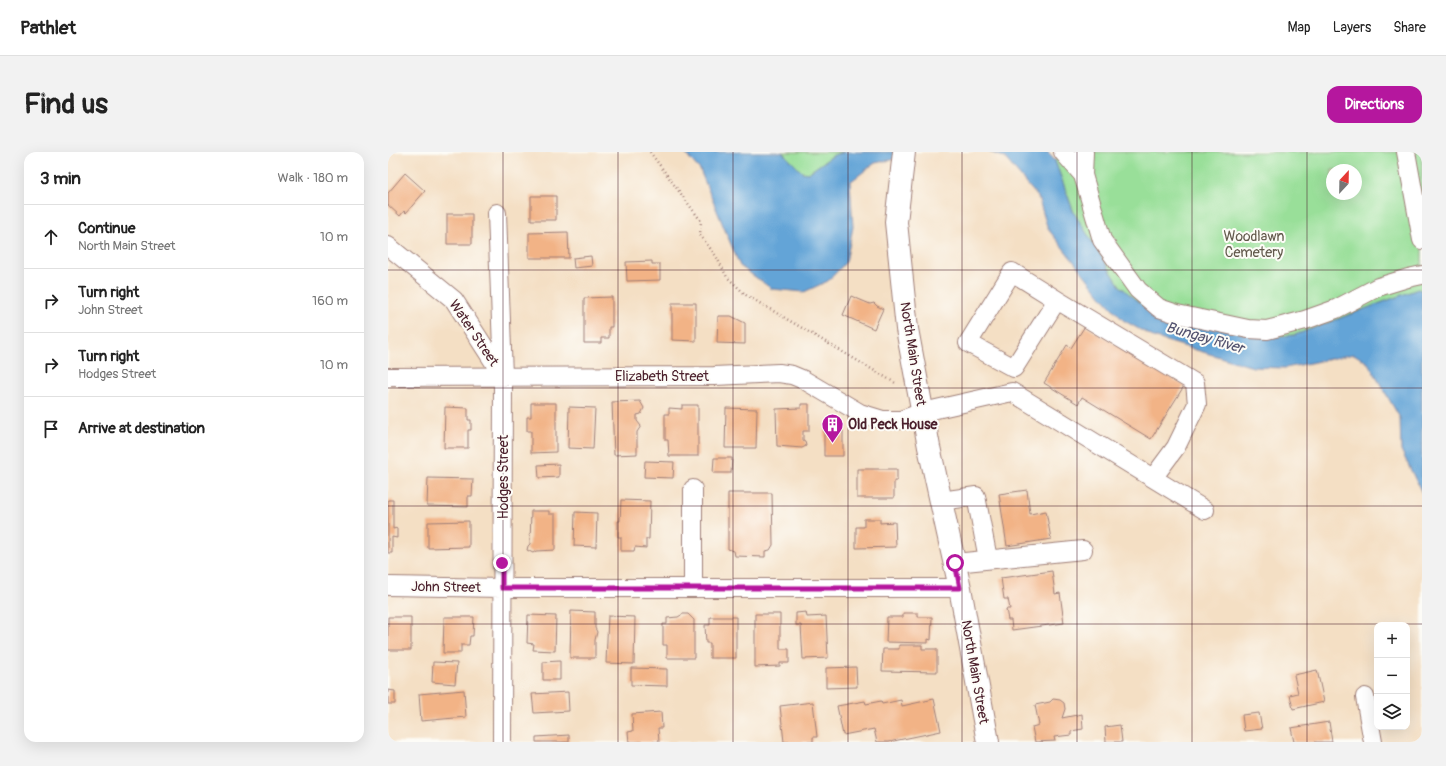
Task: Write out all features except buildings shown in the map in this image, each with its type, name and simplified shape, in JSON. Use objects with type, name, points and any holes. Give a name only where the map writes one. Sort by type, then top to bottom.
[{"type":"main road","name":"North Main Street","points":[[904,152],[896,222],[907,328],[941,501],[960,588],[988,742]]},
{"type":"street","points":[[1063,152],[1083,175]]},
{"type":"street","points":[[1084,152],[1083,175],[1102,240],[1138,290],[1159,308],[1176,314],[1248,329],[1266,330],[1305,320],[1336,309],[1378,288],[1422,275]]},
{"type":"street","points":[[1406,152],[1422,240]]},
{"type":"street","name":"Hodges Street","points":[[497,213],[503,376],[502,742]]},
{"type":"street","name":"Water Street","points":[[388,246],[454,300],[503,376]]},
{"type":"street","points":[[1014,368],[968,342],[1012,272],[1195,383],[1197,404],[1176,447],[1152,478]]},
{"type":"street","points":[[1057,300],[1014,368],[1012,392],[1205,510]]},
{"type":"street","name":"Elizabeth Street","points":[[388,377],[714,376],[779,373],[792,375],[804,380],[860,413],[883,420],[900,420],[923,412],[1012,392]]},
{"type":"street","points":[[693,489],[693,587]]},
{"type":"street","points":[[941,501],[976,496],[988,559]]},
{"type":"street","points":[[955,563],[1083,550]]},
{"type":"street","name":"John Street","points":[[388,586],[502,588],[960,588]]},
{"type":"street","points":[[1365,697],[1373,742]]},
{"type":"path","points":[[650,152],[701,221],[700,235],[716,256],[727,277],[746,295],[897,385]]},
{"type":"green space","points":[[782,152],[845,152],[834,155],[808,173],[802,172]]},
{"type":"green space","name":"Woodlawn Cemetery","points":[[1061,152],[1422,152],[1422,291],[1418,289],[1295,335],[1263,338],[1151,313],[1120,286],[1074,213],[1055,161]]},
{"type":"water","points":[[684,152],[782,152],[802,172],[808,173],[834,155],[845,152],[905,152],[896,159],[875,163],[850,182],[853,227],[846,262],[828,281],[804,292],[772,289],[740,266],[700,170]]},
{"type":"water","name":"Bungay River","points":[[989,152],[1048,152],[1055,161],[1074,213],[1120,286],[1151,313],[1264,338],[1295,335],[1418,289],[1422,291],[1422,493],[1401,450],[1400,418],[1368,363],[1354,354],[1285,368],[1253,367],[1153,337],[1123,320],[1102,297],[1048,229],[1038,197],[1004,157]]},
{"type":"place","name":"Old Peck House","points":[[833,444]]},
{"type":"route","points":[[502,563],[502,588],[686,587],[843,589],[960,588],[955,563]]}]
